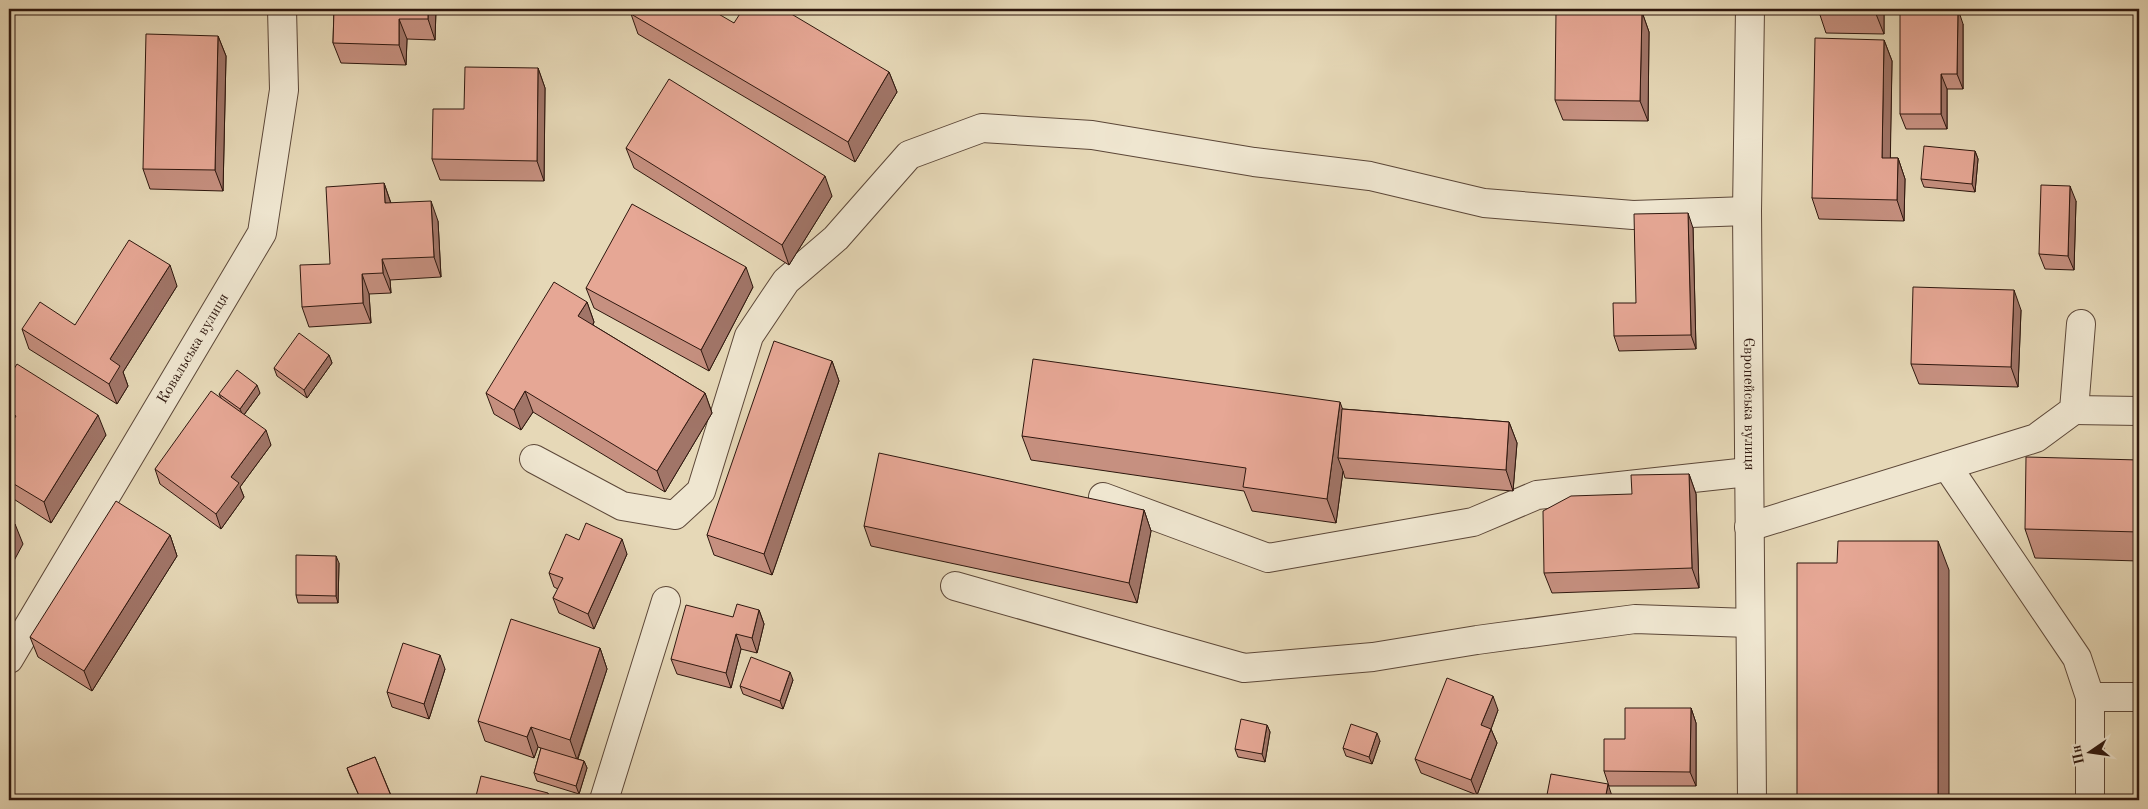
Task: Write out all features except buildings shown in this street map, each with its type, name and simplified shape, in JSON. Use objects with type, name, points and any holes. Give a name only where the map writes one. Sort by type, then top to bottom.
[{"type":"street","name":"Ковальська вулиця","points":[[9,658],[262,233],[284,90],[282,9]]},
{"type":"street","name":"Європейська вулиця","points":[[1750,9],[1748,472],[1752,800]]},
{"type":"street","points":[[534,459],[622,506],[675,515],[701,491],[749,336],[786,281],[836,238],[909,155],[982,128],[1092,135],[1254,162],[1370,176],[1484,203],[1633,215],[1748,211]]},
{"type":"street","points":[[2074,410],[2081,324]]},
{"type":"street","points":[[1749,527],[2036,438],[2074,410],[2139,411]]},
{"type":"street","points":[[1947,466],[2077,658],[2090,697],[2090,800]]},
{"type":"street","points":[[1103,497],[1268,558],[1474,522],[1537,494],[1748,472]]},
{"type":"street","points":[[955,586],[1244,668],[1373,657],[1477,640],[1635,619],[1749,624]]},
{"type":"street","points":[[604,800],[666,601]]},
{"type":"street","points":[[2090,697],[2139,698]]}]
